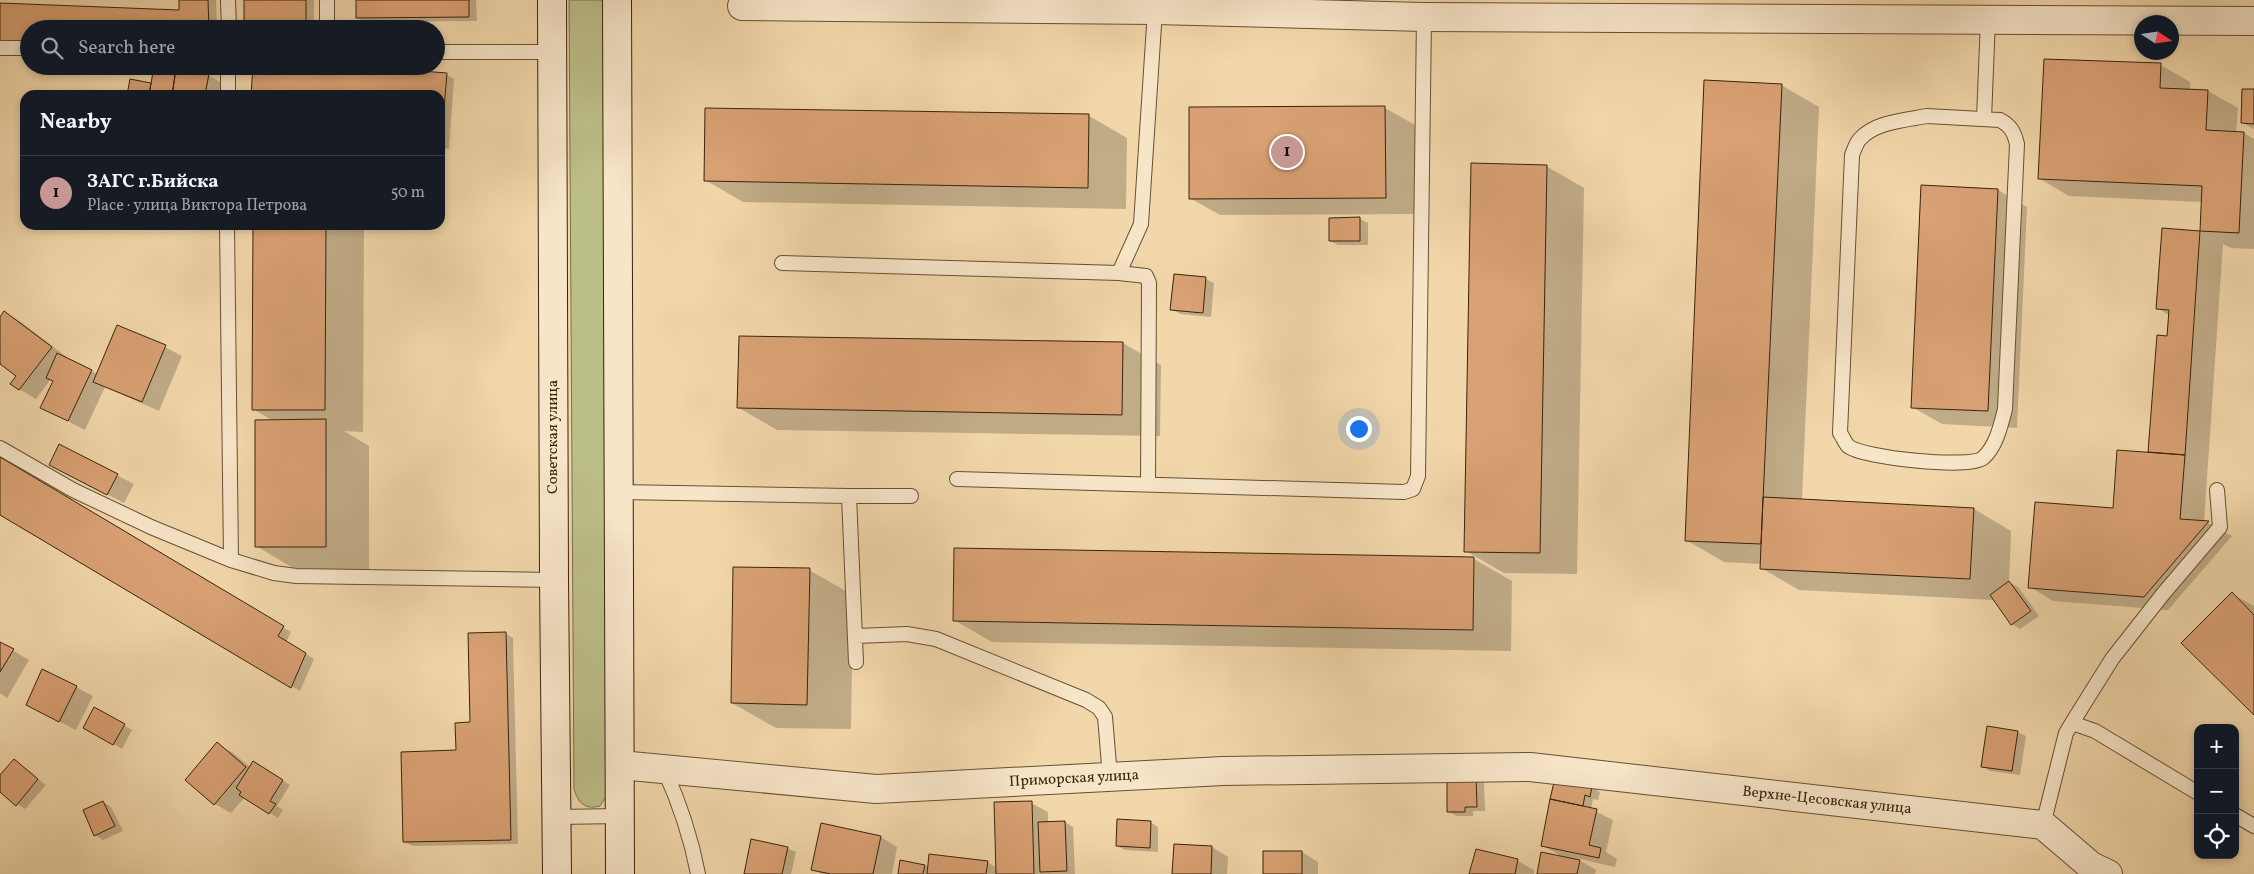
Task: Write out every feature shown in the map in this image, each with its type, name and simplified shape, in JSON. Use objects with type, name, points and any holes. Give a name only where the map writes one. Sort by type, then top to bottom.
[{"type":"street","name":"Советская улица","points":[[552,0],[557,874]]},
{"type":"street","points":[[617,0],[620,874]]},
{"type":"street","points":[[742,6],[1156,10],[1424,18],[2254,21]]},
{"type":"street","name":"Приморская улица","points":[[620,765],[876,789],[1222,771],[1530,767]]},
{"type":"street","name":"Верхне-Цесовская улица","points":[[1530,767],[2043,825]]},
{"type":"street","points":[[2043,825],[2091,866],[2108,874]]},
{"type":"lane","points":[[228,0],[228,20]]},
{"type":"lane","points":[[327,0],[328,20]]},
{"type":"lane","points":[[1119,273],[1141,224],[1156,10]]},
{"type":"lane","points":[[957,479],[1404,492],[1413,489],[1418,476],[1424,18]]},
{"type":"lane","points":[[1984,119],[1988,19]]},
{"type":"lane","points":[[0,48],[20,48]]},
{"type":"lane","points":[[445,52],[552,52]]},
{"type":"lane","points":[[228,75],[228,90]]},
{"type":"lane","points":[[1927,116],[1984,119],[2000,120],[2009,124],[2017,144],[2005,409],[1998,432],[1983,459],[1966,463],[1891,458],[1865,454],[1848,446],[1840,433],[1852,155],[1858,141],[1868,133],[1896,122],[1927,116]]},
{"type":"lane","points":[[227,230],[231,560]]},
{"type":"lane","points":[[782,264],[1119,273],[1142,274],[1146,276],[1149,282],[1148,484]]},
{"type":"lane","points":[[0,448],[73,490],[151,527],[231,560],[274,572],[296,576],[554,580]]},
{"type":"lane","points":[[2043,825],[2066,733],[2112,659],[2220,527],[2217,490]]},
{"type":"lane","points":[[619,492],[911,496]]},
{"type":"lane","points":[[849,496],[856,662]]},
{"type":"lane","points":[[856,636],[908,634],[936,639],[1099,708],[1105,717],[1110,777]]},
{"type":"lane","points":[[2072,723],[2095,731],[2194,791]]},
{"type":"lane","points":[[664,769],[681,806],[691,838],[698,874]]},
{"type":"lane","points":[[557,817],[620,816]]},
{"type":"lane","points":[[2239,817],[2254,826]]},
{"type":"green space","points":[[569,0],[605,0],[607,795],[600,806],[595,807],[586,806],[580,802],[574,789]]},
{"type":"building","points":[[179,0],[208,0],[209,20],[20,20],[20,42],[0,41],[0,3],[179,10]]},
{"type":"building","points":[[244,0],[306,0],[306,20],[244,20]]},
{"type":"building","points":[[356,0],[469,0],[469,17],[356,18]]},
{"type":"building","points":[[2044,59],[2161,63],[2160,88],[2208,90],[2206,130],[2244,132],[2239,233],[2200,231],[2202,186],[2038,179]]},
{"type":"building","points":[[445,73],[447,73],[445,97],[445,90],[251,90],[252,75],[445,75]]},
{"type":"building","points":[[152,75],[175,75],[173,90],[150,90]]},
{"type":"building","points":[[175,75],[209,75],[206,90],[173,90]]},
{"type":"building","points":[[130,79],[151,83],[150,90],[128,90]]},
{"type":"building","points":[[1704,80],[1782,84],[1761,544],[1685,541]]},
{"type":"building","points":[[2242,89],[2254,89],[2254,124],[2241,123]]},
{"type":"building","points":[[1385,106],[1386,198],[1189,199],[1189,107]]},
{"type":"building","points":[[705,108],[1089,114],[1088,188],[704,181]]},
{"type":"building","points":[[1471,163],[1547,165],[1540,553],[1464,552]]},
{"type":"building","points":[[1921,185],[1998,189],[1988,411],[1911,408]]},
{"type":"building","points":[[1360,217],[1360,241],[1329,241],[1329,218]]},
{"type":"building","points":[[2162,228],[2200,231],[2185,455],[2148,452],[2157,335],[2167,336],[2169,310],[2156,309]]},
{"type":"building","points":[[253,230],[326,230],[325,410],[252,410]]},
{"type":"building","points":[[1174,274],[1206,277],[1203,313],[1170,310]]},
{"type":"building","points":[[4,311],[52,347],[19,390],[10,384],[16,376],[0,364],[0,317]]},
{"type":"building","points":[[117,325],[166,345],[142,402],[93,382]]},
{"type":"building","points":[[739,336],[1123,342],[1122,415],[737,408]]},
{"type":"building","points":[[57,353],[92,370],[68,421],[40,408],[53,381],[46,378]]},
{"type":"building","points":[[326,419],[326,547],[255,547],[255,420]]},
{"type":"building","points":[[59,444],[118,474],[107,495],[49,465]]},
{"type":"building","points":[[2117,450],[2185,455],[2180,519],[2209,521],[2144,597],[2028,588],[2035,502],[2113,508]]},
{"type":"building","points":[[0,457],[284,626],[278,636],[306,653],[291,688],[0,515]]},
{"type":"building","points":[[1763,497],[1974,508],[1970,579],[1760,569]]},
{"type":"building","points":[[954,548],[1474,557],[1473,630],[953,621]]},
{"type":"building","points":[[733,567],[810,568],[807,705],[731,703]]},
{"type":"building","points":[[2009,581],[2031,611],[2011,625],[1990,595]]},
{"type":"building","points":[[2232,592],[2254,615],[2254,715],[2181,643]]},
{"type":"building","points":[[506,632],[511,840],[403,842],[401,752],[456,750],[455,723],[470,722],[468,633]]},
{"type":"building","points":[[0,642],[14,649],[0,672]]},
{"type":"building","points":[[42,669],[77,686],[59,722],[26,705]]},
{"type":"building","points":[[94,707],[125,724],[113,745],[83,728]]},
{"type":"building","points":[[1987,726],[2018,731],[2012,771],[1981,767]]},
{"type":"building","points":[[217,742],[246,767],[214,805],[185,780]]},
{"type":"building","points":[[14,759],[38,779],[16,806],[0,792],[0,775]]},
{"type":"building","points":[[253,761],[283,780],[270,801],[276,804],[269,814],[239,795],[241,792],[236,788]]},
{"type":"building","points":[[1476,775],[1477,807],[1465,807],[1465,812],[1447,812],[1447,776]]},
{"type":"building","points":[[1555,778],[1592,786],[1590,797],[1585,795],[1583,806],[1550,799]]},
{"type":"building","points":[[1550,799],[1597,809],[1589,845],[1601,848],[1599,858],[1541,846]]},
{"type":"building","points":[[103,801],[115,826],[94,836],[83,810]]},
{"type":"building","points":[[1032,801],[1034,874],[996,874],[994,802]]},
{"type":"building","points":[[1117,819],[1151,821],[1150,848],[1116,846]]},
{"type":"building","points":[[1065,821],[1067,871],[1040,872],[1038,822]]},
{"type":"building","points":[[821,823],[881,836],[873,874],[831,874],[811,870]]},
{"type":"building","points":[[751,839],[788,847],[782,874],[744,874]]},
{"type":"building","points":[[1174,844],[1212,846],[1211,874],[1172,874]]},
{"type":"building","points":[[1476,849],[1518,859],[1515,874],[1469,874]]},
{"type":"building","points":[[1263,851],[1302,851],[1302,874],[1263,874]]},
{"type":"building","points":[[1541,852],[1580,860],[1577,874],[1537,874]]},
{"type":"building","points":[[929,854],[988,861],[986,874],[927,874]]},
{"type":"building","points":[[900,860],[925,865],[923,874],[898,874]]},
{"type":"place","name":"ЗАГС г.Бийска","points":[[1287,152]]}]
